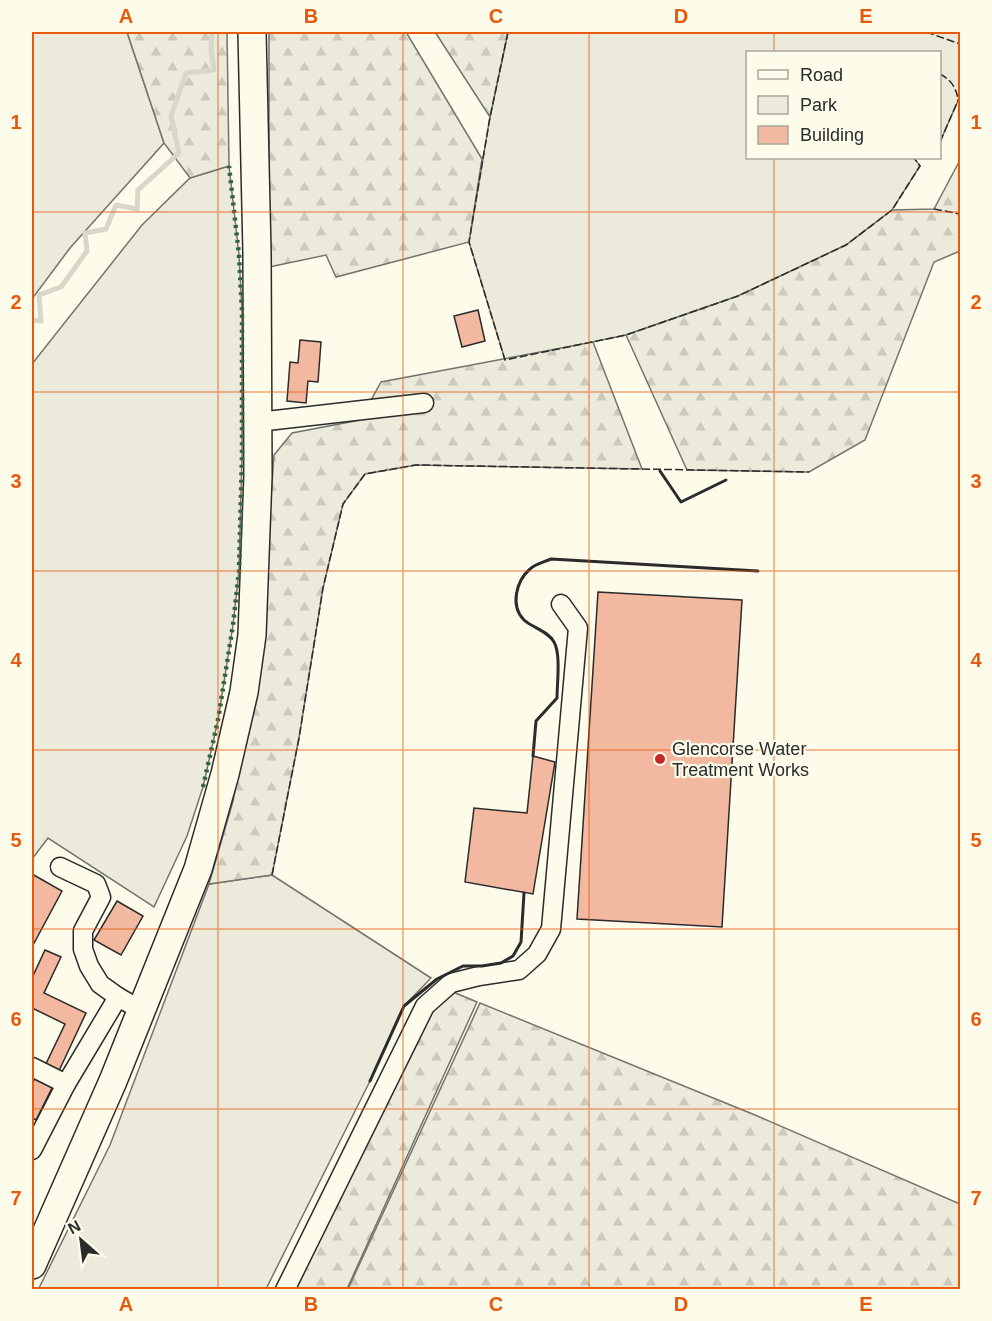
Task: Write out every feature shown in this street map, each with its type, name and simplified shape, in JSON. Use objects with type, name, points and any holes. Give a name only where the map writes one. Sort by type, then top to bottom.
[{"type":"highway","points":[[32,1265],[113,1080],[129,1003],[198,869],[225,774],[244,692],[252,635],[258,422],[252,32]]},
{"type":"lane","points":[[258,422],[423,403]]},
{"type":"lane","points":[[285,1290],[425,1006],[451,983],[479,975],[519,970],[537,954],[550,929],[578,628],[561,604]]},
{"type":"lane","points":[[32,1150],[66,1084],[129,1003],[100,984],[89,966],[83,949],[83,931],[101,897],[96,884],[60,867]]},
{"type":"lane","points":[[32,1067],[66,1084]]},
{"type":"green space","points":[[32,32],[127,32],[164,143],[70,248],[32,299]]},
{"type":"green space","points":[[127,32],[227,32],[229,166],[190,178],[164,143]]},
{"type":"green space","points":[[269,32],[406,32],[482,159],[469,242],[336,277],[326,255],[269,267]]},
{"type":"green space","points":[[435,32],[508,32],[490,117]]},
{"type":"green space","points":[[508,32],[960,32],[960,96],[941,140],[941,51],[746,51],[746,159],[915,159],[920,166],[892,210],[846,245],[738,296],[626,335],[505,360],[469,242],[490,117]]},
{"type":"green space","points":[[960,160],[960,251],[934,262],[865,440],[809,472],[687,470],[626,335],[738,296],[846,245],[892,210],[934,209]]},
{"type":"green space","points":[[229,166],[239,255],[242,311],[239,571],[218,720],[203,787],[187,836],[154,907],[48,838],[32,859],[32,364],[142,225],[190,178]]},
{"type":"green space","points":[[593,342],[642,469],[416,465],[365,474],[343,504],[323,588],[299,738],[272,875],[209,884],[233,801],[259,666],[274,455],[292,433],[360,420],[381,382]]},
{"type":"green space","points":[[272,875],[431,978],[404,1006],[370,1081],[266,1289],[38,1290],[110,1145],[209,884]]},
{"type":"green space","points":[[453,992],[477,1002],[347,1289],[286,1290],[426,1013]]},
{"type":"green space","points":[[480,1003],[755,1115],[960,1204],[960,1289],[348,1289]]},
{"type":"building","points":[[478,310],[485,341],[462,347],[454,316]]},
{"type":"building","points":[[300,340],[321,342],[318,382],[308,381],[306,403],[287,401],[290,362],[298,363]]},
{"type":"building","name":"Glencorse Water Treatment Works","points":[[598,592],[742,600],[722,927],[577,919]]},
{"type":"building","points":[[533,756],[555,762],[533,894],[465,882],[474,808],[527,813]]},
{"type":"building","points":[[32,874],[62,891],[32,947]]},
{"type":"building","points":[[117,901],[143,916],[121,955],[94,940]]},
{"type":"building","points":[[45,950],[61,957],[44,993],[86,1013],[57,1075],[44,1068],[65,1024],[32,1008],[32,978]]},
{"type":"building","points":[[36,1075],[54,1084],[36,1120],[32,1118],[32,1085]]},
{"type":"waterway","points":[[32,320],[41,321],[39,295],[61,287],[87,251],[85,233],[106,229],[116,205],[137,209],[138,190],[179,153],[171,116],[186,73],[214,70],[211,49],[212,32]]},
{"type":"hedge","points":[[203,787],[218,720],[239,571],[242,311],[239,255],[229,166]]},
{"type":"fence","points":[[508,32],[490,117],[469,242],[505,360],[626,335],[738,296],[846,245],[892,210],[920,166],[915,159]]},
{"type":"fence","points":[[926,32],[960,44]]},
{"type":"fence","points":[[941,75],[952,84],[958,99]]},
{"type":"fence","points":[[941,140],[960,96]]},
{"type":"fence","points":[[934,209],[960,214]]},
{"type":"fence","points":[[272,875],[299,738],[323,588],[343,504],[365,474],[416,465],[809,472]]},
{"type":"wall","points":[[660,471],[681,502],[726,480]]},
{"type":"wall","points":[[533,756],[536,721],[557,698],[558,669],[554,642],[548,635],[524,620],[517,608],[518,587],[532,567],[551,559],[758,571]]},
{"type":"wall","points":[[370,1081],[404,1006],[437,979],[463,966],[501,963],[513,956],[521,942],[524,893]]},
{"type":"place","name":"Glencorse Water Treatment Works","points":[[660,759]]}]
